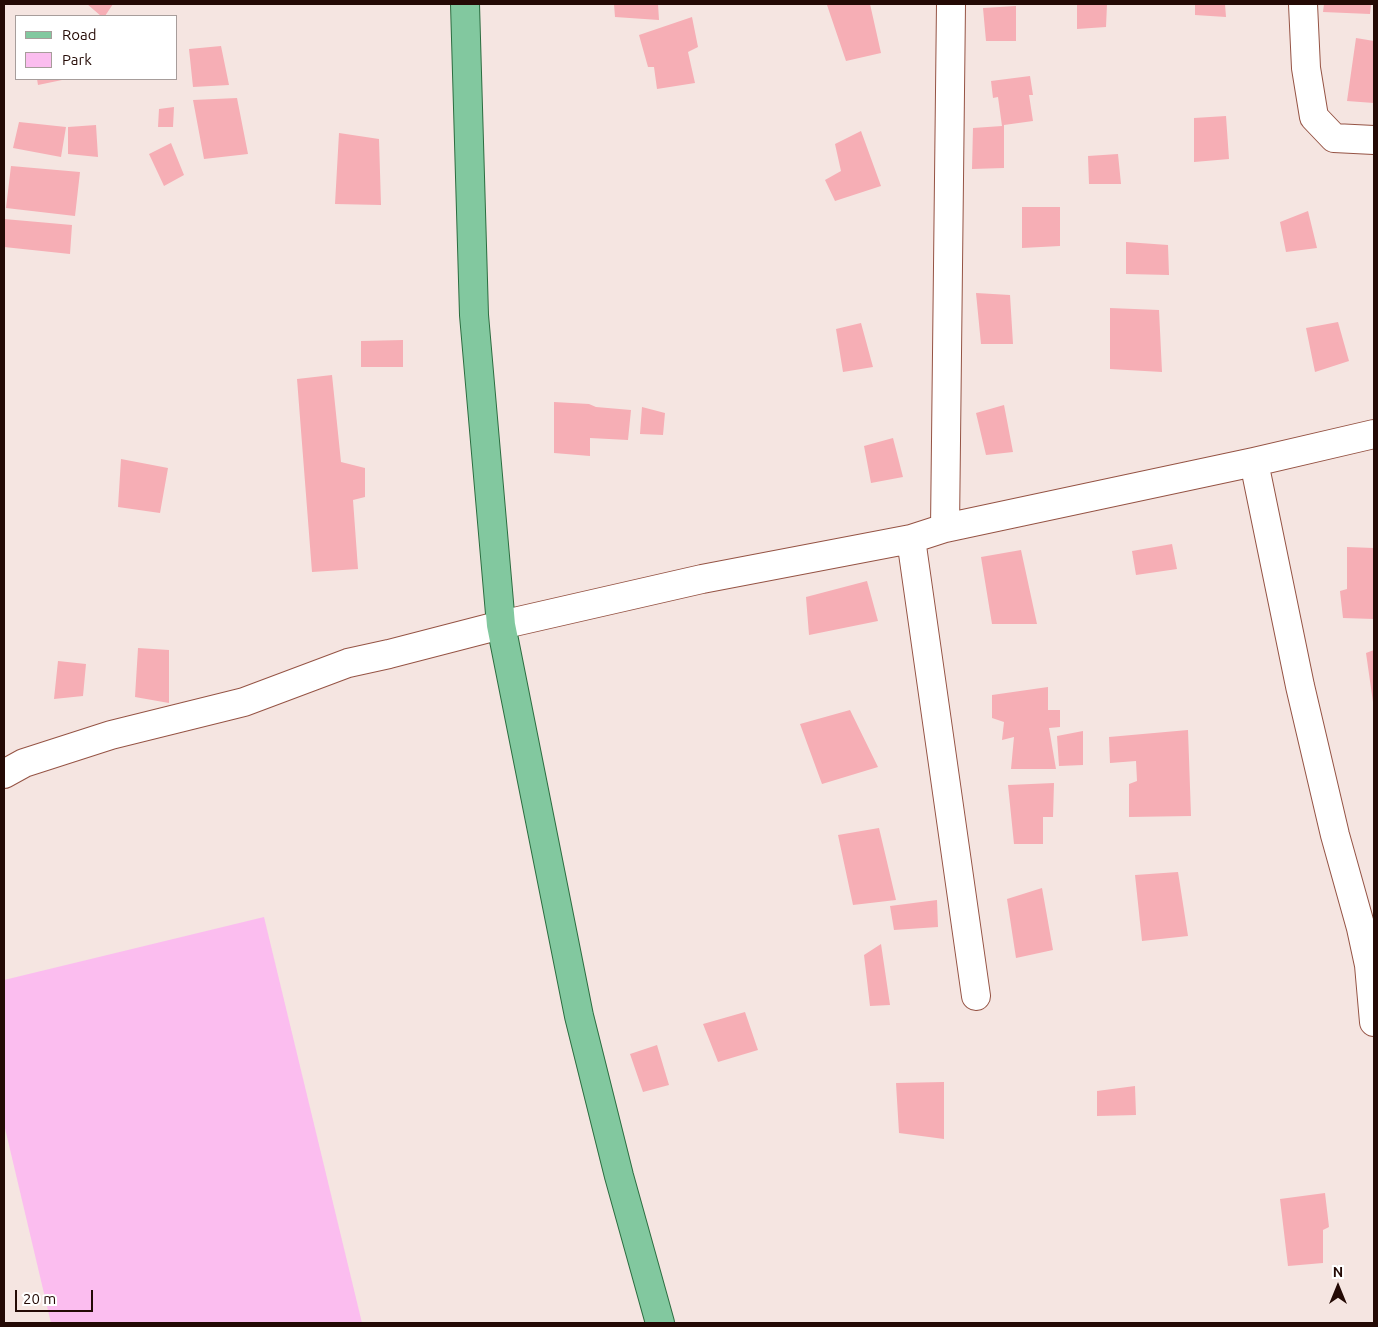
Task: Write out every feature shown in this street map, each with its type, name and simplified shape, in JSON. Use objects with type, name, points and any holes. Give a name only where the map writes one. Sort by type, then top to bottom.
[{"type":"main road","points":[[465,4],[474,315],[501,625],[579,1016],[619,1176],[660,1323]]},
{"type":"street","points":[[945,528],[951,4]]},
{"type":"street","points":[[1303,4],[1306,68],[1314,117],[1334,138],[1374,140]]},
{"type":"street","points":[[4,774],[24,763],[111,735],[244,702],[348,663],[501,625],[702,579],[911,539],[945,528],[1254,462],[1374,434]]},
{"type":"street","points":[[1254,462],[1302,696],[1369,965],[1374,1022]]},
{"type":"street","points":[[911,539],[976,996]]},
{"type":"green space","points":[[264,917],[362,1323],[51,1323],[4,1124],[4,980]]},
{"type":"building","points":[[87,4],[113,4],[106,15],[100,15]]},
{"type":"building","points":[[614,4],[658,4],[659,20],[615,17]]},
{"type":"building","points":[[870,4],[881,53],[846,61],[827,5]]},
{"type":"building","points":[[1077,4],[1107,4],[1106,27],[1077,29]]},
{"type":"building","points":[[1195,4],[1225,4],[1226,17],[1195,15]]},
{"type":"building","points":[[1324,4],[1371,4],[1370,14],[1323,12]]},
{"type":"building","points":[[1016,6],[1016,41],[986,41],[983,8]]},
{"type":"building","points":[[692,17],[698,47],[688,52],[695,83],[657,89],[654,67],[648,67],[639,35]]},
{"type":"building","points":[[1356,38],[1374,41],[1374,103],[1347,101]]},
{"type":"building","points":[[221,46],[229,85],[193,87],[189,49]]},
{"type":"building","points":[[1030,76],[1033,95],[1029,95],[1033,121],[1004,125],[1004,168],[972,169],[973,128],[1002,126],[998,97],[993,98],[991,81]]},
{"type":"building","points":[[37,80],[62,80],[38,85]]},
{"type":"building","points":[[237,98],[248,154],[204,159],[193,100]]},
{"type":"building","points":[[174,107],[173,127],[158,127],[159,109]]},
{"type":"building","points":[[1226,116],[1229,159],[1194,162],[1194,118]]},
{"type":"building","points":[[19,122],[66,127],[61,157],[13,148]]},
{"type":"building","points":[[96,125],[98,157],[68,154],[68,127]]},
{"type":"building","points":[[861,131],[881,186],[835,201],[825,180],[841,171],[835,144]]},
{"type":"building","points":[[339,133],[379,139],[381,205],[335,204]]},
{"type":"building","points":[[171,143],[184,175],[164,186],[149,154]]},
{"type":"building","points":[[1118,154],[1121,184],[1089,184],[1088,156]]},
{"type":"building","points":[[11,166],[80,172],[75,216],[6,208]]},
{"type":"building","points":[[1022,207],[1060,207],[1060,246],[1022,248]]},
{"type":"building","points":[[1308,211],[1317,248],[1286,252],[1280,222]]},
{"type":"building","points":[[4,219],[72,225],[70,254],[4,247]]},
{"type":"building","points":[[1126,242],[1168,245],[1169,275],[1126,274]]},
{"type":"building","points":[[976,293],[1010,295],[1013,344],[981,344]]},
{"type":"building","points":[[1110,308],[1159,310],[1162,372],[1110,369]]},
{"type":"building","points":[[1338,322],[1349,361],[1315,372],[1306,328]]},
{"type":"building","points":[[861,323],[873,367],[843,372],[836,329]]},
{"type":"building","points":[[403,340],[403,367],[361,367],[361,341]]},
{"type":"building","points":[[332,375],[341,462],[365,468],[365,497],[353,500],[358,569],[312,572],[297,379]]},
{"type":"building","points":[[554,402],[589,404],[596,407],[631,410],[628,440],[590,438],[590,456],[554,453]]},
{"type":"building","points":[[1004,405],[1013,452],[986,455],[976,413]]},
{"type":"building","points":[[642,407],[665,413],[663,435],[640,434]]},
{"type":"building","points":[[893,438],[903,477],[871,483],[864,446]]},
{"type":"building","points":[[121,459],[168,468],[160,513],[118,507]]},
{"type":"building","points":[[1172,544],[1177,569],[1136,575],[1132,551]]},
{"type":"building","points":[[1347,547],[1374,548],[1374,619],[1343,618],[1340,591],[1347,589]]},
{"type":"building","points":[[1021,550],[1037,624],[992,624],[981,557]]},
{"type":"building","points":[[867,581],[878,621],[809,635],[806,597]]},
{"type":"building","points":[[138,648],[169,650],[169,703],[135,697]]},
{"type":"building","points":[[1374,650],[1374,702],[1373,702],[1366,653]]},
{"type":"building","points":[[58,661],[86,664],[83,696],[54,699]]},
{"type":"building","points":[[1048,687],[1048,710],[1060,710],[1060,727],[1049,728],[1056,769],[1011,769],[1014,737],[1002,740],[1004,722],[992,718],[992,695]]},
{"type":"building","points":[[850,710],[878,767],[822,784],[800,724]]},
{"type":"building","points":[[1188,730],[1191,816],[1129,817],[1129,784],[1137,781],[1136,761],[1110,763],[1109,737]]},
{"type":"building","points":[[1083,731],[1083,765],[1059,766],[1057,736]]},
{"type":"building","points":[[1054,783],[1053,817],[1043,817],[1043,844],[1014,844],[1008,785]]},
{"type":"building","points":[[879,828],[896,900],[853,905],[838,835]]},
{"type":"building","points":[[1178,872],[1188,936],[1142,941],[1135,875]]},
{"type":"building","points":[[1042,888],[1053,950],[1016,958],[1007,899]]},
{"type":"building","points":[[937,900],[938,927],[894,930],[890,906]]},
{"type":"building","points":[[881,944],[890,1005],[870,1006],[864,955]]},
{"type":"building","points":[[745,1012],[758,1050],[718,1062],[703,1024]]},
{"type":"building","points":[[657,1045],[669,1085],[643,1092],[630,1054]]},
{"type":"building","points":[[944,1082],[944,1139],[899,1133],[896,1083]]},
{"type":"building","points":[[1135,1086],[1136,1115],[1097,1116],[1097,1091]]},
{"type":"building","points":[[1325,1193],[1329,1227],[1323,1230],[1323,1263],[1288,1266],[1280,1199]]}]
